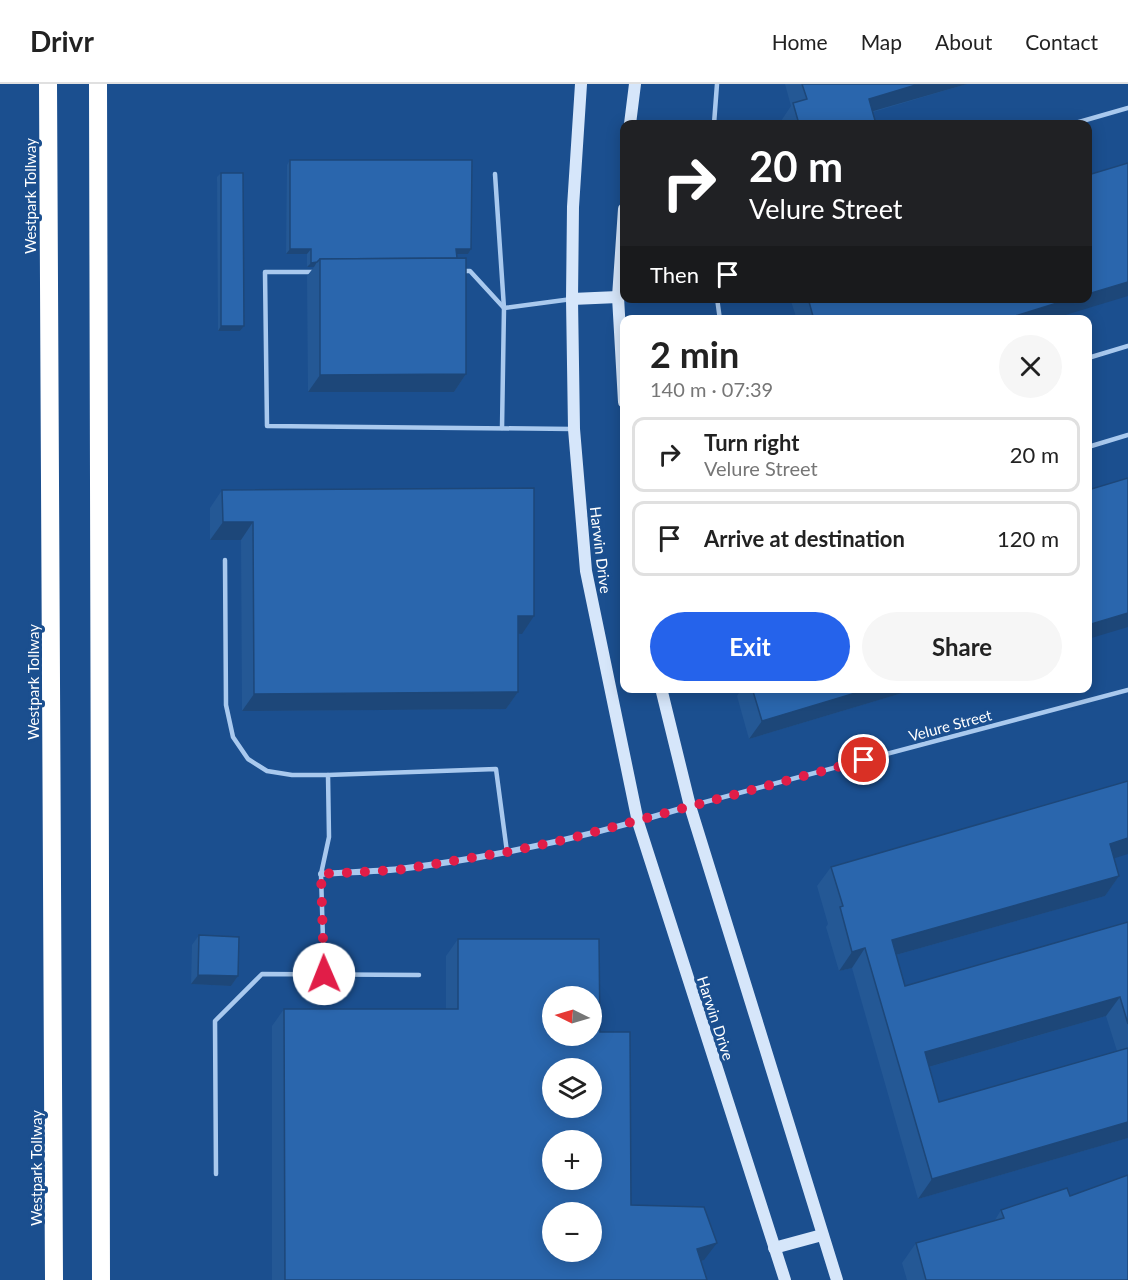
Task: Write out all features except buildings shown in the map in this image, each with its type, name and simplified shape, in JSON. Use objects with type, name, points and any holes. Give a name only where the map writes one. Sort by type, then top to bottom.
[{"type":"highway","name":"Westpark Tollway","points":[[48,84],[54,1280]]},
{"type":"highway","points":[[98,84],[101,1280]]},
{"type":"main road","name":"Harwin Drive","points":[[581,84],[573,207],[572,298],[574,429],[586,571],[638,822],[785,1280]]},
{"type":"main road","points":[[630,120],[635,84]]},
{"type":"main road","points":[[620,268],[618,297],[620,332]]},
{"type":"main road","points":[[572,298],[618,297]]},
{"type":"main road","points":[[662,693],[690,806],[837,1280]]},
{"type":"main road","points":[[774,1248],[822,1235]]},
{"type":"street","name":"Velure Street","points":[[321,874],[398,870],[507,852],[589,835],[690,806]]},
{"type":"lane","points":[[714,120],[717,84]]},
{"type":"lane","points":[[1086,120],[1128,108]]},
{"type":"lane","points":[[495,174],[504,308],[502,428]]},
{"type":"lane","points":[[459,271],[470,271],[504,308]]},
{"type":"lane","points":[[322,272],[265,272],[267,426],[574,429]]},
{"type":"lane","points":[[504,308],[572,298]]},
{"type":"lane","points":[[1092,357],[1128,346]]},
{"type":"lane","points":[[1092,446],[1128,435]]},
{"type":"lane","points":[[225,560],[226,705],[233,737],[248,759],[267,771],[292,775],[496,769],[507,852]]},
{"type":"lane","name":"Velure Street","points":[[690,806],[1128,690]]},
{"type":"lane","points":[[324,974],[321,874],[329,837],[328,775]]},
{"type":"lane","points":[[216,1174],[215,1021],[262,974],[419,975]]},
{"type":"route","points":[[324,974],[321,874],[398,870],[507,852],[600,832],[864,760]]}]
